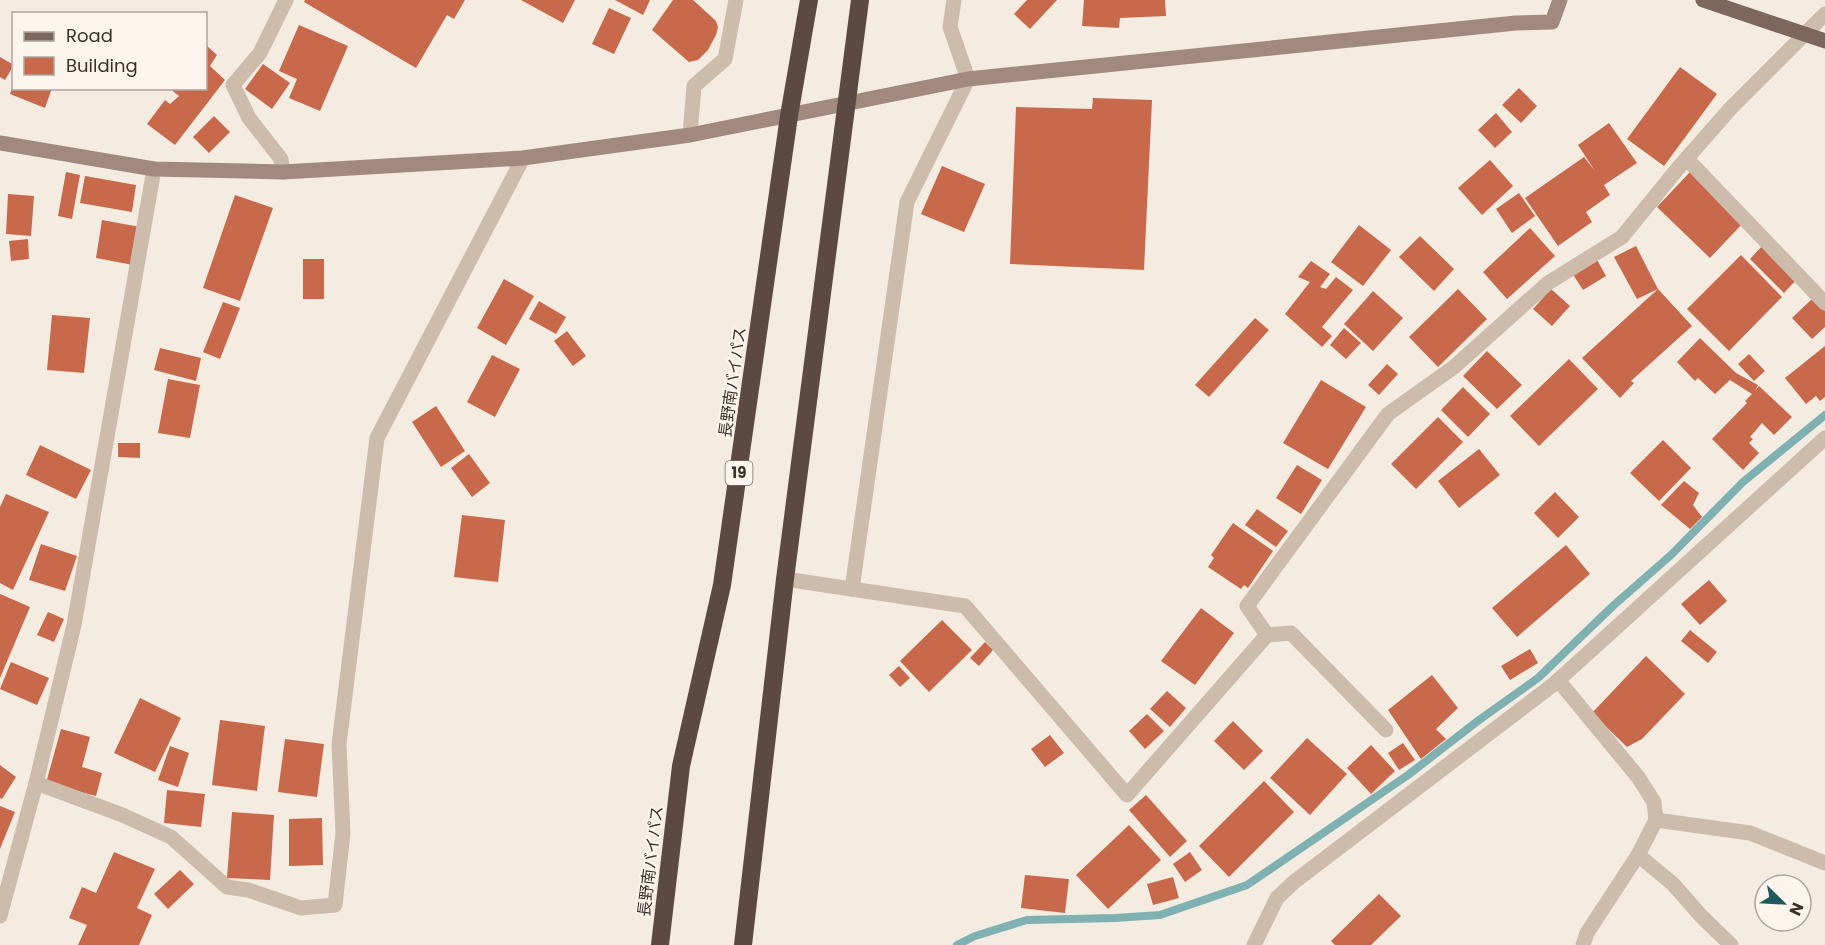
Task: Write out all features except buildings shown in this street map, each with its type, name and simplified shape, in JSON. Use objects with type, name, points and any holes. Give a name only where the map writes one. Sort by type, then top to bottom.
[{"type":"highway","name":"長野南バイパス","points":[[660,945],[681,766],[722,585],[789,116],[809,0]]},
{"type":"highway","points":[[743,945],[785,579],[860,0]]},
{"type":"main road","points":[[1703,0],[1825,41]]},
{"type":"street","points":[[283,172],[281,159],[249,118],[233,85],[260,53],[286,0]]},
{"type":"street","points":[[690,135],[694,86],[725,59],[736,0]]},
{"type":"street","points":[[852,589],[907,202],[968,79],[950,27],[954,0]]},
{"type":"street","points":[[0,143],[154,169],[283,172],[523,158],[690,135],[968,79],[1516,23],[1552,22],[1560,0]]},
{"type":"street","points":[[1267,635],[1247,606],[1388,414],[1454,367],[1548,283],[1622,237],[1730,109],[1825,14]]},
{"type":"street","points":[[36,783],[120,814],[171,837],[227,886],[248,890],[301,908],[335,905],[343,833],[339,744],[377,438],[523,158]]},
{"type":"street","points":[[1687,159],[1825,303]]},
{"type":"street","points":[[0,916],[36,783],[74,625],[154,169]]},
{"type":"street","points":[[1254,945],[1277,898],[1294,882],[1558,680],[1825,438]]},
{"type":"street","points":[[785,579],[965,606],[1127,795],[1267,635],[1291,633],[1386,730]]},
{"type":"street","points":[[1558,680],[1638,777],[1654,802],[1656,820],[1638,855],[1587,933],[1583,945]]},
{"type":"street","points":[[1656,820],[1750,833],[1825,863]]},
{"type":"street","points":[[1638,855],[1673,884],[1731,945]]},
{"type":"waterway","points":[[957,945],[975,936],[1027,920],[1160,915],[1247,885],[1408,775],[1538,678],[1614,605],[1671,555],[1743,482],[1825,415]]}]
